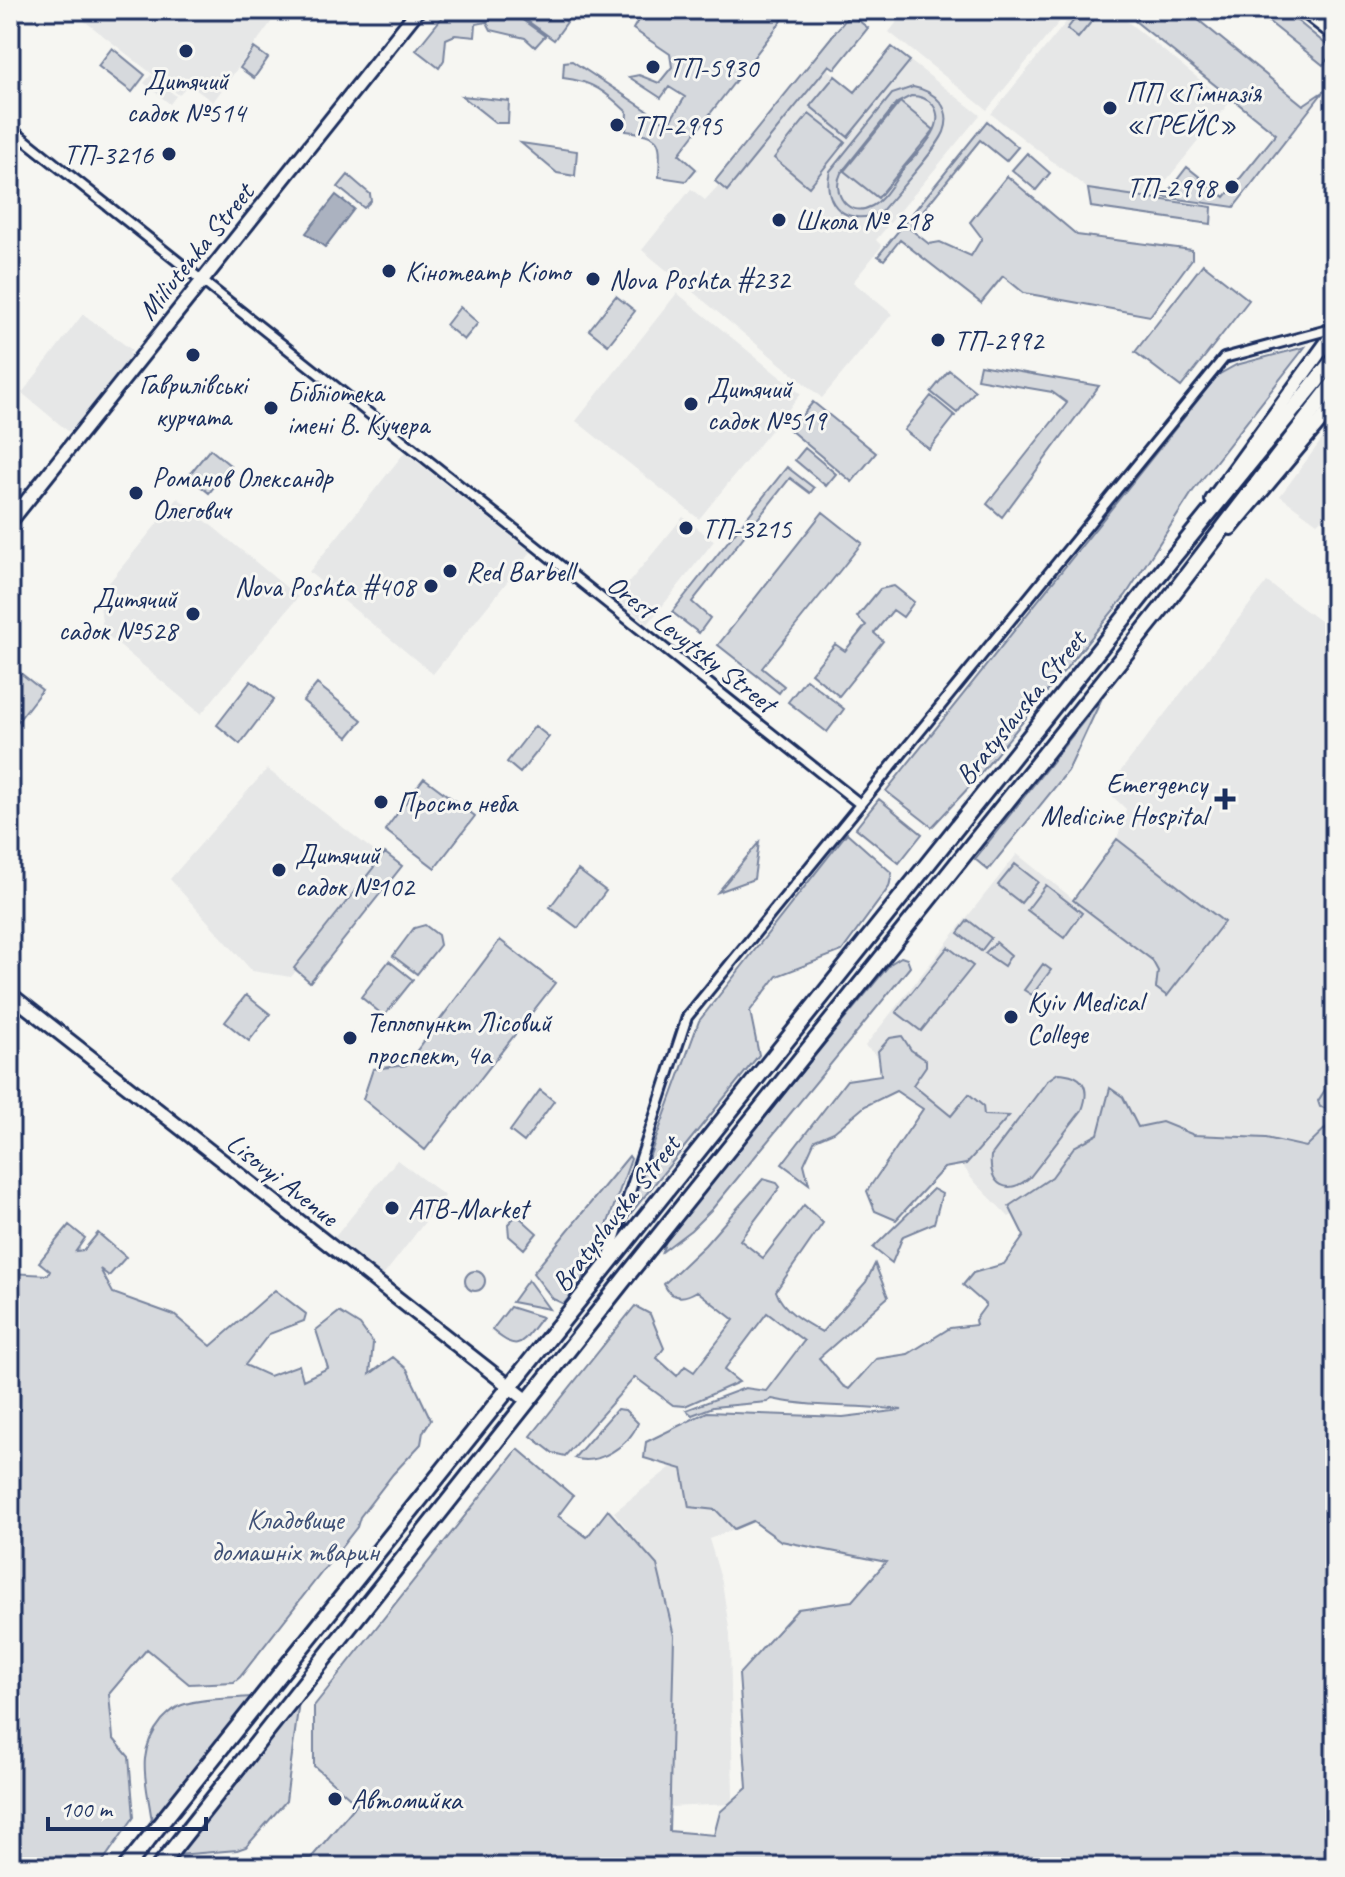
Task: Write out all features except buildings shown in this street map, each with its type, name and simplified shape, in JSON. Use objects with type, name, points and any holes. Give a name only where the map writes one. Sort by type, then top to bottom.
[{"type":"main road","name":"Bratyslavska Street","points":[[126,1867],[1335,358]]},
{"type":"main road","name":"Bratyslavska Street","points":[[159,1867],[1161,609],[1335,382]]},
{"type":"street","name":"Miliutenka Street","points":[[10,522],[418,10]]},
{"type":"street","points":[[1303,10],[1335,35]]},
{"type":"street","name":"Orest Levytsky Street","points":[[10,128],[860,804]]},
{"type":"street","points":[[606,1267],[687,1017],[1224,358],[1335,330]]},
{"type":"street","name":"Bratyslavska Street","points":[[1145,592],[1335,330]]},
{"type":"street","name":"Bratyslavska Street","points":[[1161,609],[1335,404]]},
{"type":"street","name":"Lisovyi Avenue","points":[[10,994],[528,1401]]},
{"type":"shaded area","name":"Дитячий садок №514","points":[[39,10],[280,10],[213,102],[188,84],[179,95],[82,19]]},
{"type":"shaded area","points":[[906,10],[1069,10],[987,110],[889,32]]},
{"type":"shaded area","name":"ПП «Гімназія «ГРЕЙС»","points":[[1076,10],[1113,10],[1229,103],[1152,198],[1088,189],[991,114]]},
{"type":"shaded area","name":"Школа № 218","points":[[892,47],[980,115],[876,240],[882,246],[853,282],[892,314],[822,398],[642,250],[691,189],[705,200],[718,186],[727,192],[827,68],[855,92]]},
{"type":"shaded area","points":[[151,75],[176,96],[170,104],[144,83]]},
{"type":"shaded area","points":[[336,195],[354,209],[325,247],[306,233]]},
{"type":"shaded area","name":"Дитячий садок №519","points":[[677,293],[801,394],[699,519],[576,421]]},
{"type":"shaded area","points":[[83,314],[132,350],[129,353],[132,355],[69,432],[22,393]]},
{"type":"shaded area","points":[[1335,422],[1335,507],[1317,523],[1280,496]]},
{"type":"shaded area","points":[[405,452],[531,552],[433,674],[309,572]]},
{"type":"shaded area","name":"Дитячий садок №528","points":[[178,498],[298,597],[201,714],[103,632],[99,595]]},
{"type":"shaded area","points":[[683,517],[714,541],[648,624],[616,598]]},
{"type":"shaded area","points":[[1267,582],[1335,632],[1335,1179],[1108,1156],[1009,1217],[964,1167],[971,1133],[865,1046],[1017,854],[1073,899],[1117,839],[1126,809],[1106,790]]},
{"type":"shaded area","name":"Дитячий садок №102","points":[[267,769],[387,861],[291,977],[252,971],[170,879]]},
{"type":"shaded area","points":[[397,1160],[445,1196],[383,1276],[335,1237]]},
{"type":"shaded area","points":[[685,1456],[729,1508],[737,1528],[709,1539],[722,1582],[730,1635],[733,1797],[731,1804],[670,1807],[647,1554],[614,1512]]},
{"type":"green space","points":[[448,10],[521,10],[517,16],[545,36],[535,47],[525,38],[491,30],[487,22],[476,24],[475,37],[455,35],[446,39],[444,60],[439,68],[416,50]]},
{"type":"green space","points":[[527,10],[551,10],[567,22],[554,40],[522,17]]},
{"type":"green space","points":[[644,10],[790,10],[679,154],[696,169],[686,181],[659,177],[658,142],[648,135],[626,131],[627,112],[612,99],[590,85],[563,78],[564,62],[572,61],[668,124],[685,97],[669,87],[661,98],[629,77],[639,75],[659,83],[672,67],[670,54],[633,29]]},
{"type":"green space","points":[[1082,10],[1089,10],[1096,16],[1078,38],[1067,29]]},
{"type":"green space","points":[[1144,10],[1186,10],[1303,105],[1324,91],[1234,207],[1164,197],[1187,167],[1225,197],[1276,134],[1135,21]]},
{"type":"green space","points":[[1254,10],[1284,10],[1334,51],[1323,65]]},
{"type":"green space","points":[[850,14],[868,28],[835,69],[829,65],[727,191],[715,181]]},
{"type":"green space","points":[[892,47],[910,61],[848,137],[810,106],[835,76],[855,92]]},
{"type":"green space","points":[[112,48],[145,75],[132,92],[98,66]]},
{"type":"green space","points":[[254,48],[268,58],[254,78],[240,68]]},
{"type":"green space","points":[[913,87],[935,97],[946,115],[944,132],[925,161],[881,212],[858,217],[848,215],[834,204],[828,183],[830,171],[892,94]],"holes":[[[911,96],[928,101],[937,113],[937,122],[929,139],[877,203],[863,209],[849,207],[838,188],[841,173],[897,103]]]},
{"type":"green space","points":[[462,96],[509,101],[508,123],[496,123]]},
{"type":"green space","points":[[900,102],[934,130],[878,198],[844,171]]},
{"type":"green space","points":[[809,114],[845,142],[809,187],[774,158]]},
{"type":"green space","points":[[987,121],[1018,147],[1006,161],[980,140],[909,228],[929,244],[940,242],[971,256],[982,238],[970,222],[1007,176],[1077,235],[1192,250],[1192,259],[1150,316],[1024,293],[1003,276],[981,303],[900,240],[884,260],[878,256]]},
{"type":"green space","points":[[521,143],[577,151],[575,176],[557,173]]},
{"type":"green space","points":[[1027,153],[1050,173],[1036,190],[1012,170]]},
{"type":"green space","points":[[348,175],[370,194],[371,201],[364,208],[338,187]]},
{"type":"green space","points":[[1088,189],[1212,207],[1211,224],[1091,207]]},
{"type":"green space","points":[[1203,264],[1249,300],[1181,387],[1135,352]]},
{"type":"green space","points":[[616,296],[635,311],[608,345],[589,330]]},
{"type":"green space","points":[[460,307],[478,323],[464,340],[446,325]]},
{"type":"green space","points":[[1305,347],[1193,491],[1126,595],[972,784],[932,827],[886,791],[1218,375],[1236,365]]},
{"type":"green space","points":[[980,365],[1099,386],[1002,517],[987,504],[1067,403],[1052,392],[977,379]]},
{"type":"green space","points":[[949,370],[975,391],[957,413],[931,392]]},
{"type":"green space","points":[[931,396],[955,416],[929,449],[904,430]]},
{"type":"green space","points":[[813,402],[876,453],[852,482],[790,430]]},
{"type":"green space","points":[[805,448],[836,474],[826,486],[795,460]]},
{"type":"green space","points":[[210,449],[231,466],[209,493],[188,476]]},
{"type":"green space","points":[[787,467],[814,488],[810,493],[790,478],[692,602],[710,618],[699,633],[672,612]]},
{"type":"green space","points":[[823,512],[862,543],[762,668],[784,686],[779,693],[718,645]]},
{"type":"green space","points":[[894,586],[914,602],[903,617],[893,610],[874,633],[883,641],[839,696],[811,673],[835,644],[845,651],[866,625],[857,617],[880,589]]},
{"type":"green space","points":[[18,671],[42,690],[14,726],[10,723],[10,681]]},
{"type":"green space","points":[[806,679],[844,709],[827,732],[788,702]]},
{"type":"green space","points":[[251,681],[274,699],[240,744],[217,725]]},
{"type":"green space","points":[[317,684],[362,720],[348,737],[303,701]]},
{"type":"green space","points":[[1102,698],[1068,771],[988,870],[975,859]]},
{"type":"green space","points":[[535,726],[549,737],[520,773],[507,762]]},
{"type":"green space","points":[[424,778],[475,816],[435,868],[385,830]]},
{"type":"green space","points":[[879,799],[922,834],[899,863],[856,828]]},
{"type":"green space","points":[[847,833],[892,873],[889,887],[842,951],[777,976],[750,1011],[759,1055],[627,1218],[699,1021]]},
{"type":"green space","points":[[1117,839],[1224,922],[1167,996],[1156,988],[1158,971],[1152,960],[1073,900]]},
{"type":"green space","points":[[759,842],[754,879],[718,892]]},
{"type":"green space","points":[[385,853],[402,866],[310,982],[294,968]]},
{"type":"green space","points":[[1015,864],[1038,882],[1021,903],[998,885]]},
{"type":"green space","points":[[578,870],[606,891],[578,928],[550,907]]},
{"type":"green space","points":[[1046,885],[1082,913],[1064,938],[1027,910]]},
{"type":"green space","points":[[968,920],[991,938],[981,951],[958,933]]},
{"type":"green space","points":[[425,925],[438,935],[440,945],[417,974],[393,956],[414,928]]},
{"type":"green space","points":[[500,940],[555,983],[425,1150],[363,1099],[373,1069],[406,1065]]},
{"type":"green space","points":[[996,942],[1011,955],[1004,966],[985,953]]},
{"type":"green space","points":[[948,947],[973,966],[921,1031],[896,1012]]},
{"type":"green space","points":[[901,957],[907,959],[910,967],[713,1208],[662,1252],[668,1235],[890,964]]},
{"type":"green space","points":[[389,961],[413,980],[384,1016],[361,997]]},
{"type":"green space","points":[[1043,964],[1051,970],[1032,995],[1024,990]]},
{"type":"green space","points":[[246,995],[270,1014],[249,1041],[225,1022]]},
{"type":"green space","points":[[902,1036],[911,1050],[926,1060],[926,1066],[913,1085],[951,1116],[969,1094],[983,1106],[984,1115],[1009,1116],[966,1164],[944,1168],[896,1220],[875,1211],[867,1191],[923,1109],[896,1091],[865,1106],[834,1132],[815,1140],[804,1164],[809,1184],[782,1164],[847,1080],[881,1075],[878,1051],[890,1038]]},
{"type":"green space","points":[[1058,1073],[1074,1076],[1083,1083],[1086,1095],[1082,1110],[1030,1177],[1014,1186],[1001,1185],[993,1174],[991,1156],[1048,1080]]},
{"type":"green space","points":[[1110,1088],[1123,1097],[1138,1127],[1162,1122],[1194,1135],[1266,1138],[1306,1147],[1333,1121],[1335,1867],[231,1867],[234,1864],[311,1858],[357,1804],[314,1766],[314,1706],[518,1449],[573,1496],[558,1516],[587,1537],[608,1510],[657,1565],[674,1636],[669,1831],[714,1835],[720,1812],[747,1788],[739,1674],[798,1609],[852,1601],[886,1562],[781,1541],[753,1521],[734,1529],[716,1510],[689,1507],[682,1469],[644,1458],[646,1442],[707,1412],[843,1417],[902,1410],[772,1399],[713,1407],[692,1415],[686,1410],[745,1388],[766,1391],[804,1341],[767,1313],[724,1370],[739,1382],[685,1406],[673,1405],[635,1377],[565,1456],[553,1453],[531,1436],[635,1306],[650,1314],[664,1348],[657,1358],[677,1376],[685,1366],[694,1372],[734,1320],[697,1291],[678,1296],[670,1293],[664,1284],[705,1245],[763,1179],[780,1187],[740,1240],[763,1258],[804,1205],[823,1223],[776,1291],[789,1310],[822,1332],[866,1282],[875,1264],[888,1297],[819,1358],[843,1386],[849,1389],[876,1359],[908,1354],[950,1328],[976,1325],[975,1320],[986,1305],[963,1285],[973,1273],[1004,1264],[1024,1236],[1009,1206],[1052,1177],[1074,1147],[1098,1134]]},
{"type":"green space","points":[[540,1090],[554,1101],[524,1142],[510,1131]]},
{"type":"green space","points":[[1325,1090],[1331,1090],[1335,1097],[1334,1110],[1320,1107],[1318,1101]]},
{"type":"green space","points":[[629,1156],[631,1159],[593,1264],[564,1304],[553,1299],[533,1273]]},
{"type":"green space","points":[[933,1189],[942,1194],[934,1223],[903,1236],[892,1263],[873,1248]]},
{"type":"green space","points":[[517,1215],[537,1233],[524,1249],[509,1236],[508,1224]]},
{"type":"green space","name":"Кладовище домашніх тварин","points":[[69,1225],[85,1238],[76,1251],[84,1250],[98,1233],[126,1257],[109,1276],[100,1269],[113,1293],[174,1315],[211,1346],[275,1290],[306,1314],[304,1321],[269,1334],[245,1365],[269,1376],[299,1365],[303,1380],[328,1368],[316,1330],[339,1312],[360,1325],[373,1343],[370,1374],[393,1357],[407,1369],[431,1420],[423,1432],[421,1444],[393,1474],[360,1517],[357,1527],[240,1677],[234,1682],[189,1684],[147,1649],[109,1694],[113,1738],[129,1757],[134,1817],[102,1867],[10,1867],[10,1273],[48,1275],[50,1271],[39,1262]]},
{"type":"green space","points":[[475,1271],[482,1274],[485,1281],[482,1288],[475,1291],[468,1288],[465,1281],[468,1274]]},
{"type":"green space","points":[[528,1280],[549,1309],[512,1302]]},
{"type":"green space","points":[[510,1307],[542,1317],[520,1342],[509,1342],[492,1330]]},
{"type":"green space","points":[[617,1409],[625,1410],[638,1423],[628,1439],[602,1457],[574,1458]]},
{"type":"green space","points":[[251,1697],[152,1822],[145,1757],[153,1733],[162,1720],[171,1711],[190,1703]]},
{"type":"green space","points":[[299,1701],[286,1801],[246,1847],[177,1855]]},
{"type":"place","name":"Дитячий садок №514","points":[[186,51]]},
{"type":"place","name":"ТП-5930","points":[[653,67]]},
{"type":"place","name":"ПП «Гімназія «ГРЕЙС»","points":[[1110,108]]},
{"type":"place","name":"ТП-2995","points":[[617,125]]},
{"type":"place","name":"ТП-3216","points":[[169,154]]},
{"type":"place","name":"ТП-2998","points":[[1232,187]]},
{"type":"place","name":"Школа № 218","points":[[779,220]]},
{"type":"place","name":"Кінотеатр Кіото","points":[[389,271]]},
{"type":"place","name":"Nova Poshta #232","points":[[593,279]]},
{"type":"place","name":"ТП-2992","points":[[938,340]]},
{"type":"place","name":"Гаврилівські курчата","points":[[193,355]]},
{"type":"place","name":"Дитячий садок №519","points":[[691,404]]},
{"type":"place","name":"Бібліотека імені В. Кучера","points":[[271,408]]},
{"type":"place","name":"Романов Олександр Олегович","points":[[136,493]]},
{"type":"place","name":"ТП-3215","points":[[686,528]]},
{"type":"place","name":"Red Barbell","points":[[450,571]]},
{"type":"place","name":"Nova Poshta #408","points":[[431,586]]},
{"type":"place","name":"Дитячий садок №528","points":[[193,614]]},
{"type":"place","name":"Emergency Medicine Hospital","points":[[1225,799]]},
{"type":"place","name":"Просто неба","points":[[381,802]]},
{"type":"place","name":"Дитячий садок №102","points":[[279,870]]},
{"type":"place","name":"Kyiv Medical College","points":[[1011,1017]]},
{"type":"place","name":"Теплопункт Лісовий проспект, 4а","points":[[350,1038]]},
{"type":"place","name":"ATB-Market","points":[[392,1208]]},
{"type":"place","name":"Автомийка","points":[[335,1799]]}]
